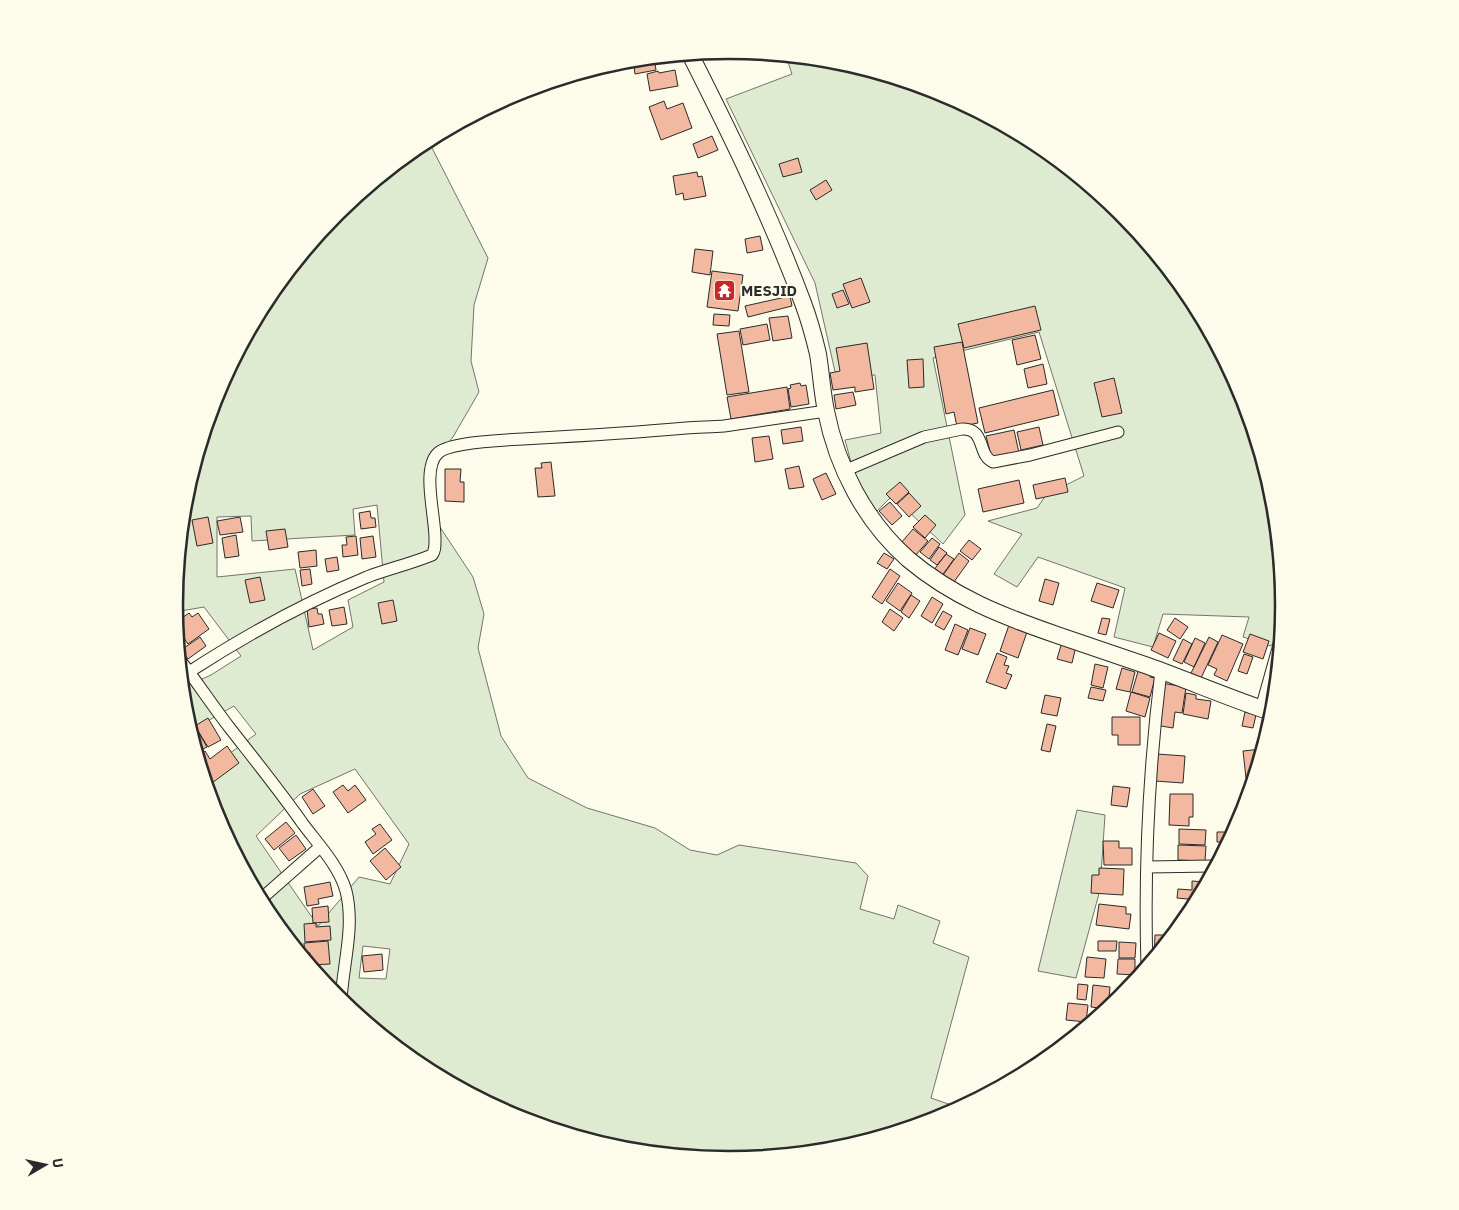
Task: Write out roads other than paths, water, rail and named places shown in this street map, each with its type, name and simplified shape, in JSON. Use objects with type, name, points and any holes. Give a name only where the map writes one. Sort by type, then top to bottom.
[{"type":"street","points":[[693,60],[743,161],[798,288],[817,352],[826,411],[844,471],[856,494],[888,539],[923,571],[972,602],[1004,616],[1161,670],[1265,710]]},
{"type":"street","points":[[342,990],[348,934],[348,901],[341,880],[320,846],[189,672],[267,625],[318,599],[367,577],[432,555],[435,550],[435,522],[429,474],[434,458],[439,451],[445,448],[455,445],[514,440],[722,426],[826,411]]},
{"type":"street","points":[[844,471],[924,437],[968,428],[978,436],[987,458],[993,462],[1030,455],[1118,432]]},
{"type":"street","points":[[1147,957],[1147,867],[1154,731],[1161,670]]},
{"type":"street","points":[[266,894],[320,846]]},
{"type":"street","points":[[1147,867],[1209,866]]},
{"type":"place","name":"MESJID","points":[[725,291]]}]
